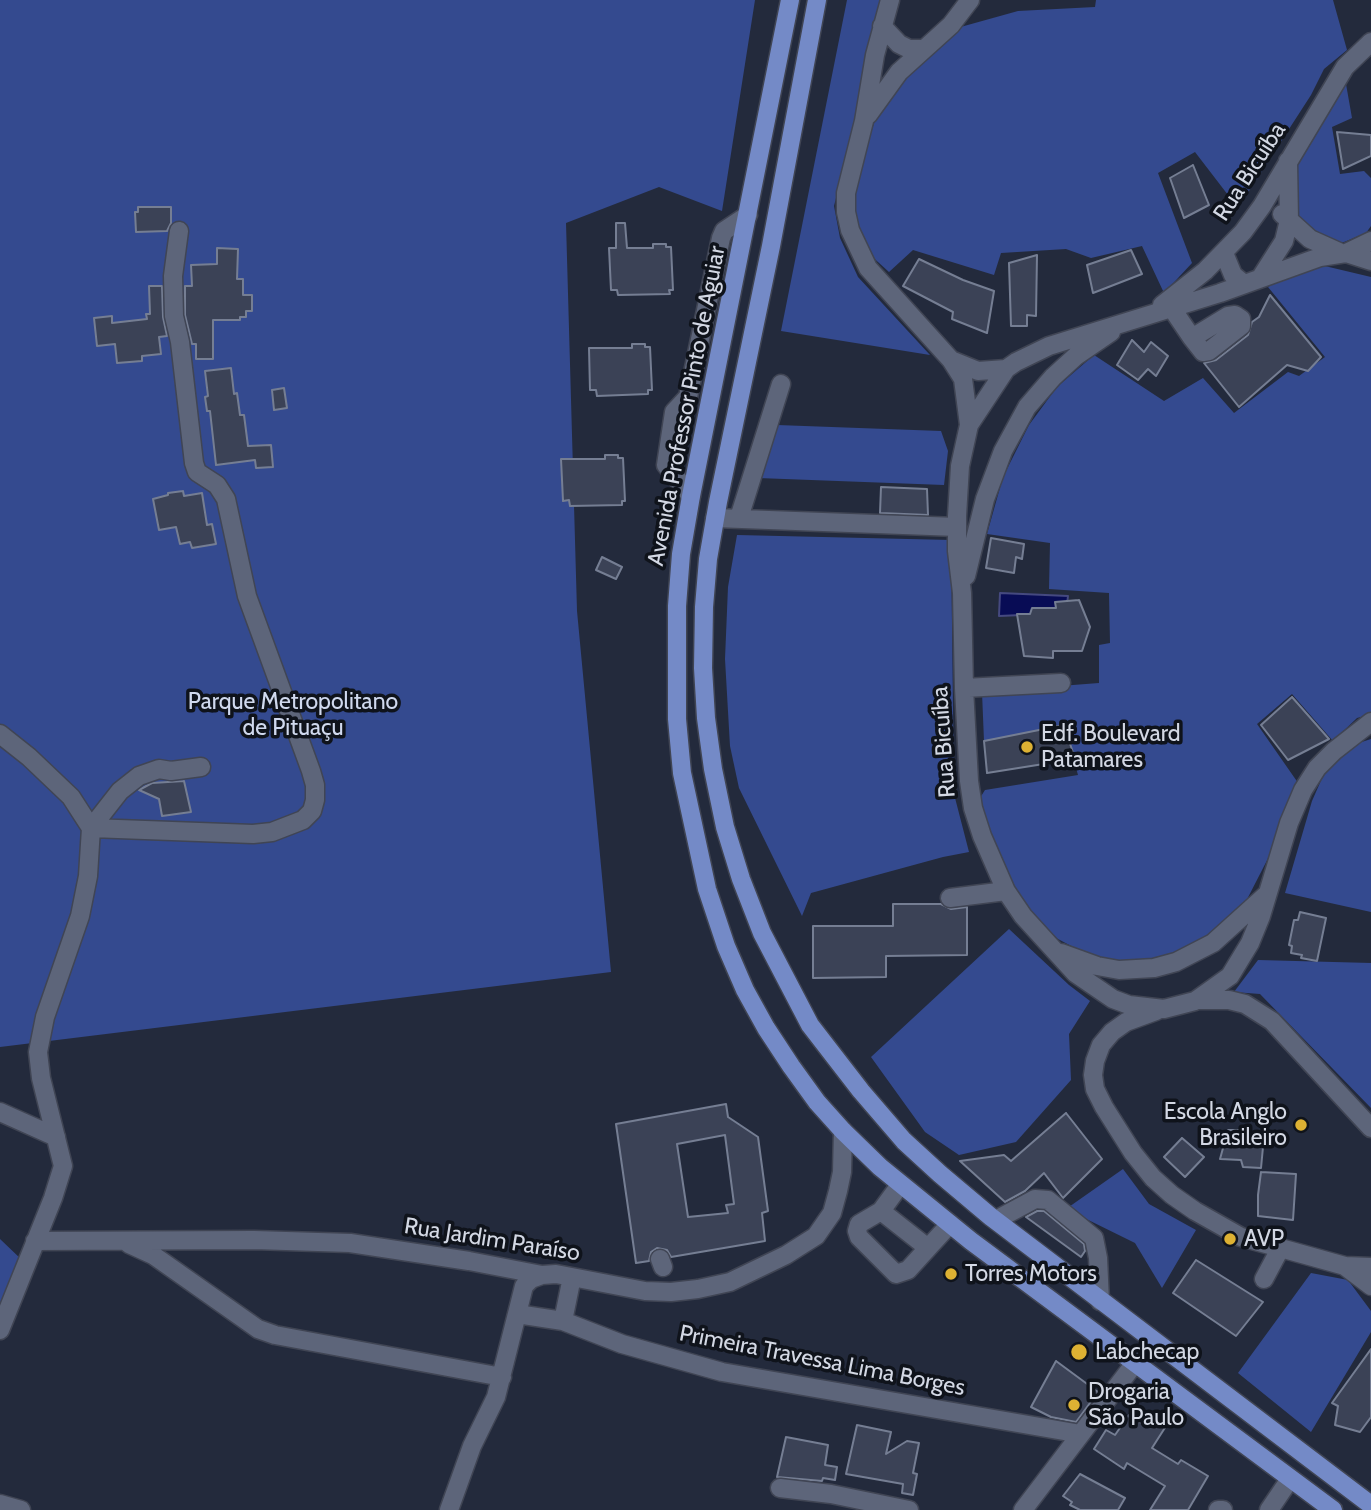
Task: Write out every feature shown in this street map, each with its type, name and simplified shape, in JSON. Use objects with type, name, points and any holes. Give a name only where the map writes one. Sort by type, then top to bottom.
[{"type":"main road","name":"Avenida Professor Pinto de Aguiar","points":[[790,0],[691,496],[680,567],[676,681],[682,773],[696,842],[715,911],[746,989],[766,1028],[817,1102],[843,1131],[900,1185],[950,1224],[1332,1510]]},
{"type":"main road","points":[[817,0],[771,246],[715,518],[704,607],[706,718],[725,827],[741,879],[762,933],[810,1025],[904,1141],[996,1220],[1371,1505]]},
{"type":"street","points":[[890,0],[875,55],[864,121],[846,193],[846,212],[850,230],[868,268],[951,360],[963,379],[969,425]]},
{"type":"street","points":[[864,121],[899,72],[951,25],[970,0]]},
{"type":"street","points":[[883,26],[899,44],[909,49],[923,49]]},
{"type":"street","name":"Rua Bicuíba","points":[[1152,312],[1185,289],[1224,253],[1262,206],[1345,67],[1371,42]]},
{"type":"street","points":[[1224,253],[1233,275],[1252,281],[1284,241],[1289,220],[1288,161]]},
{"type":"street","points":[[1262,206],[1277,210],[1310,239],[1342,253],[1371,261]]},
{"type":"street","points":[[691,496],[666,465],[674,412],[688,397],[721,238],[724,231],[748,215]]},
{"type":"street","points":[[91,828],[253,834],[272,832],[303,820],[312,811],[315,800],[311,771],[247,596],[223,490],[197,472],[194,463],[180,342],[174,316],[173,276],[179,231]]},
{"type":"street","name":"Rua Bicuíba","points":[[1371,242],[1342,253],[1301,262],[1252,281],[1049,346],[1006,369],[969,425],[960,466],[957,527],[969,781],[974,808],[989,854],[1006,891],[1023,916],[1075,973],[1114,999],[1129,1005],[1164,1009],[1195,1000],[1230,976],[1250,943],[1270,891],[1289,823],[1303,790],[1317,768],[1371,722]]},
{"type":"street","points":[[1171,307],[1192,338]]},
{"type":"street","name":"Rua Bicuíba","points":[[962,593],[979,518],[993,477],[1003,451],[1027,407],[1076,356],[1124,323]]},
{"type":"street","points":[[1027,356],[1043,361],[1053,377]]},
{"type":"street","points":[[951,360],[978,371],[1006,369]]},
{"type":"street","points":[[739,518],[781,384]]},
{"type":"street","points":[[960,466],[975,477],[993,477]]},
{"type":"street","points":[[715,518],[957,527]]},
{"type":"street","points":[[964,688],[1061,683]]},
{"type":"street","points":[[0,734],[71,797],[91,828]]},
{"type":"street","points":[[0,1330],[61,1173],[61,1155],[41,1078],[38,1052],[45,1017],[80,916],[88,877],[91,828],[120,791],[139,776],[159,769],[171,771],[201,766]]},
{"type":"street","points":[[950,898],[1006,891]]},
{"type":"street","name":"Rua Bicuíba","points":[[1053,949],[1080,961],[1119,970],[1154,968],[1176,962],[1213,943],[1270,891]]},
{"type":"street","points":[[1213,943],[1231,947],[1239,963]]},
{"type":"street","points":[[1114,999],[1110,983],[1119,970]]},
{"type":"street","points":[[1195,1000],[1229,1000],[1245,1004],[1265,1016],[1285,1034],[1371,1128]]},
{"type":"street","points":[[1164,1009],[1126,1022],[1112,1032],[1101,1045],[1095,1061],[1095,1089],[1133,1153],[1153,1178],[1172,1195],[1241,1237],[1345,1266],[1371,1268]]},
{"type":"street","points":[[0,1112],[56,1137]]},
{"type":"street","name":"Rua Jardim Paraíso","points":[[35,1241],[254,1240],[350,1243],[542,1275],[572,1277],[620,1287],[671,1292],[730,1282],[786,1255],[816,1236],[832,1213],[842,1172],[843,1131]]},
{"type":"street","points":[[900,1185],[881,1211],[859,1224],[857,1231],[859,1237],[896,1273],[908,1270],[950,1224]]},
{"type":"street","points":[[996,1220],[1035,1199],[1048,1200],[1094,1238],[1100,1301]]},
{"type":"street","points":[[881,1211],[928,1248]]},
{"type":"street","points":[[126,1242],[153,1255],[258,1329],[275,1335],[502,1377]]},
{"type":"street","points":[[1264,1279],[1280,1249]]},
{"type":"street","points":[[1345,1266],[1371,1286]]},
{"type":"street","points":[[449,1510],[472,1446],[496,1397],[524,1286],[531,1279],[542,1275]]},
{"type":"street","points":[[563,1321],[572,1277]]},
{"type":"street","name":"Primeira Travessa Lima Borges","points":[[517,1314],[563,1321],[634,1348],[722,1372],[1081,1434]]},
{"type":"street","points":[[1023,1510],[1135,1363]]},
{"type":"street","points":[[1269,1510],[1290,1479]]},
{"type":"street","points":[[780,1488],[843,1496],[909,1510]]},
{"type":"street","points":[[0,1504],[21,1510]]},
{"type":"green space","name":"Parque Metropolitano de Pituaçu","points":[[0,0],[755,0],[722,211],[659,187],[566,223],[577,611],[611,972],[0,1047]]},
{"type":"green space","points":[[847,0],[885,0],[834,206],[840,238],[858,277],[930,355],[781,331]]},
{"type":"green space","points":[[1096,0],[1333,0],[1347,50],[1324,69],[1311,95],[1238,208],[1195,152],[1158,173],[1192,263],[1164,293],[1142,246],[1091,258],[1066,249],[1001,253],[994,275],[913,250],[889,272],[867,252],[849,205],[890,71],[957,28],[1018,11],[1095,7]]},
{"type":"green space","points":[[1346,84],[1352,118],[1332,127],[1340,174],[1364,171],[1371,178],[1371,226],[1366,233],[1344,242],[1326,242],[1303,227],[1290,201],[1290,167]]},
{"type":"green space","points":[[1308,262],[1371,277],[1371,714],[1357,718],[1333,741],[1292,694],[1257,724],[1303,790],[1239,915],[1169,962],[1131,965],[1090,956],[1058,939],[1007,901],[973,809],[985,790],[1078,775],[1064,725],[984,741],[982,692],[1099,683],[1099,645],[1110,643],[1109,593],[1049,589],[1050,543],[987,534],[1003,477],[1029,425],[1057,387],[1094,355],[1164,401],[1203,378],[1234,413],[1288,372],[1299,376],[1325,357],[1268,287]]},
{"type":"green space","points":[[777,425],[941,431],[948,451],[944,485],[758,478]]},
{"type":"green space","points":[[737,535],[951,540],[954,794],[969,852],[811,893],[802,916],[739,788],[730,746],[725,659],[728,587]]},
{"type":"green space","points":[[1371,739],[1371,912],[1285,893],[1312,801],[1334,751]]},
{"type":"green space","points":[[1009,929],[1090,1001],[1069,1034],[1071,1080],[1016,1142],[959,1155],[925,1132],[871,1057]]},
{"type":"green space","points":[[1258,960],[1371,963],[1371,1108],[1260,994],[1234,992]]},
{"type":"green space","points":[[1123,1169],[1149,1204],[1196,1230],[1162,1288],[1135,1243],[1066,1209]]},
{"type":"green space","points":[[0,1239],[22,1260],[0,1320]]},
{"type":"green space","points":[[1311,1273],[1348,1280],[1371,1311],[1371,1332],[1311,1432],[1238,1373]]},
{"type":"shaded area","points":[[1000,593],[1068,596],[1066,613],[999,616]]},
{"type":"building","points":[[1337,132],[1371,135],[1371,156],[1343,169]]},
{"type":"building","points":[[1193,165],[1209,205],[1184,218],[1170,178]]},
{"type":"building","points":[[138,207],[171,207],[171,223],[167,231],[136,232],[135,212],[138,212]]},
{"type":"building","points":[[616,223],[625,223],[627,248],[653,248],[653,244],[666,244],[666,247],[671,247],[673,290],[669,290],[670,294],[618,295],[617,290],[611,290],[609,248],[616,248]]},
{"type":"building","points":[[217,248],[238,249],[237,279],[243,279],[243,295],[252,295],[252,311],[246,311],[246,317],[240,317],[240,320],[213,320],[213,359],[196,359],[196,344],[192,344],[185,315],[185,286],[192,286],[191,265],[217,264]]},
{"type":"building","points":[[1131,250],[1142,274],[1093,293],[1087,265]]},
{"type":"building","points":[[1037,255],[1036,316],[1027,315],[1027,326],[1011,326],[1009,263]]},
{"type":"building","points":[[919,259],[994,291],[987,333],[952,319],[953,312],[903,286]]},
{"type":"building","points":[[149,286],[162,286],[167,336],[159,337],[161,354],[142,356],[142,361],[117,363],[115,344],[97,346],[94,318],[112,316],[112,323],[147,319],[146,314],[150,314]]},
{"type":"building","points":[[1270,295],[1321,357],[1308,371],[1287,365],[1239,407],[1204,363],[1216,360],[1248,335],[1252,322],[1259,317]]},
{"type":"building","points":[[1132,340],[1144,352],[1151,342],[1168,356],[1156,376],[1148,369],[1138,380],[1117,365]]},
{"type":"building","points":[[632,344],[645,344],[645,347],[650,347],[652,390],[648,390],[648,394],[597,396],[596,390],[590,390],[589,348],[632,348]]},
{"type":"building","points":[[231,368],[234,394],[237,393],[240,415],[244,415],[248,446],[271,445],[273,467],[256,468],[255,460],[216,465],[210,411],[207,411],[205,397],[208,396],[205,371]]},
{"type":"building","points":[[284,388],[287,408],[274,410],[272,390]]},
{"type":"building","points":[[605,455],[618,455],[618,458],[623,458],[625,501],[622,501],[622,505],[570,506],[569,500],[563,501],[561,459],[605,459]]},
{"type":"building","points":[[881,487],[927,489],[928,515],[880,513]]},
{"type":"building","points":[[183,491],[184,496],[202,493],[207,525],[212,524],[216,544],[192,548],[190,542],[180,544],[176,527],[159,530],[153,499]]},
{"type":"building","points":[[991,538],[1024,544],[1022,559],[1016,557],[1014,573],[986,568]]},
{"type":"building","points":[[602,557],[622,567],[616,579],[596,570]]},
{"type":"building","points":[[1079,600],[1090,627],[1082,651],[1053,651],[1053,658],[1024,656],[1017,614],[1030,614],[1032,608],[1056,608],[1055,602]]},
{"type":"building","points":[[1292,697],[1329,739],[1288,760],[1261,725]]},
{"type":"building","name":"Edf. Boulevard Patamares","points":[[1064,725],[1075,759],[987,773],[984,741]]},
{"type":"building","points":[[184,781],[191,812],[162,816],[159,799],[139,790],[152,783]]},
{"type":"building","points":[[893,904],[941,904],[951,909],[967,907],[967,955],[886,956],[886,977],[813,978],[813,926],[893,926]]},
{"type":"building","points":[[1300,912],[1326,918],[1317,961],[1291,953],[1292,946],[1289,945],[1294,920],[1298,920]]},
{"type":"building","points":[[726,1104],[728,1117],[758,1137],[768,1211],[762,1213],[765,1241],[671,1257],[667,1250],[657,1248],[651,1252],[649,1261],[636,1263],[616,1124]],"holes":[[[725,1135],[734,1204],[726,1205],[728,1213],[688,1217],[677,1144]]]},
{"type":"building","points":[[1066,1113],[1102,1159],[1063,1198],[1044,1173],[1025,1191],[1005,1202],[960,1161],[1004,1155],[1011,1161]]},
{"type":"building","points":[[1228,1130],[1247,1130],[1245,1135],[1251,1137],[1251,1145],[1263,1147],[1261,1168],[1243,1167],[1241,1160],[1220,1159]]},
{"type":"building","points":[[1182,1138],[1204,1157],[1185,1177],[1164,1157]]},
{"type":"building","points":[[1261,1172],[1296,1174],[1293,1220],[1258,1216]]},
{"type":"building","points":[[1037,1211],[1044,1211],[1084,1244],[1085,1251],[1081,1257],[1026,1217]]},
{"type":"building","points":[[1196,1260],[1263,1302],[1236,1336],[1173,1293]]},
{"type":"building","points":[[1371,1349],[1371,1417],[1360,1432],[1335,1425],[1338,1406],[1332,1403]]},
{"type":"building","points":[[1056,1361],[1098,1392],[1076,1422],[1051,1417],[1031,1407]]},
{"type":"building","points":[[1148,1412],[1168,1423],[1152,1448],[1178,1464],[1181,1460],[1208,1476],[1188,1510],[1150,1510],[1165,1486],[1127,1463],[1124,1469],[1094,1449],[1106,1430],[1115,1435],[1129,1415],[1141,1423]]},
{"type":"building","points":[[857,1425],[891,1432],[886,1454],[907,1441],[919,1443],[913,1473],[917,1474],[913,1495],[902,1493],[903,1484],[846,1474]]},
{"type":"building","points":[[786,1437],[828,1445],[825,1465],[837,1467],[835,1480],[777,1477]]},
{"type":"building","points":[[1080,1474],[1125,1498],[1118,1510],[1080,1510],[1070,1505],[1072,1502],[1063,1496]]},
{"type":"place","name":"Edf. Boulevard Patamares","points":[[1027,747]]},
{"type":"place","name":"Escola Anglo Brasileiro","points":[[1301,1125]]},
{"type":"place","name":"AVP","points":[[1230,1239]]},
{"type":"place","name":"Torres Motors","points":[[951,1274]]},
{"type":"place","name":"Labchecap","points":[[1079,1352]]},
{"type":"place","name":"Drogaria São Paulo","points":[[1074,1405]]}]
